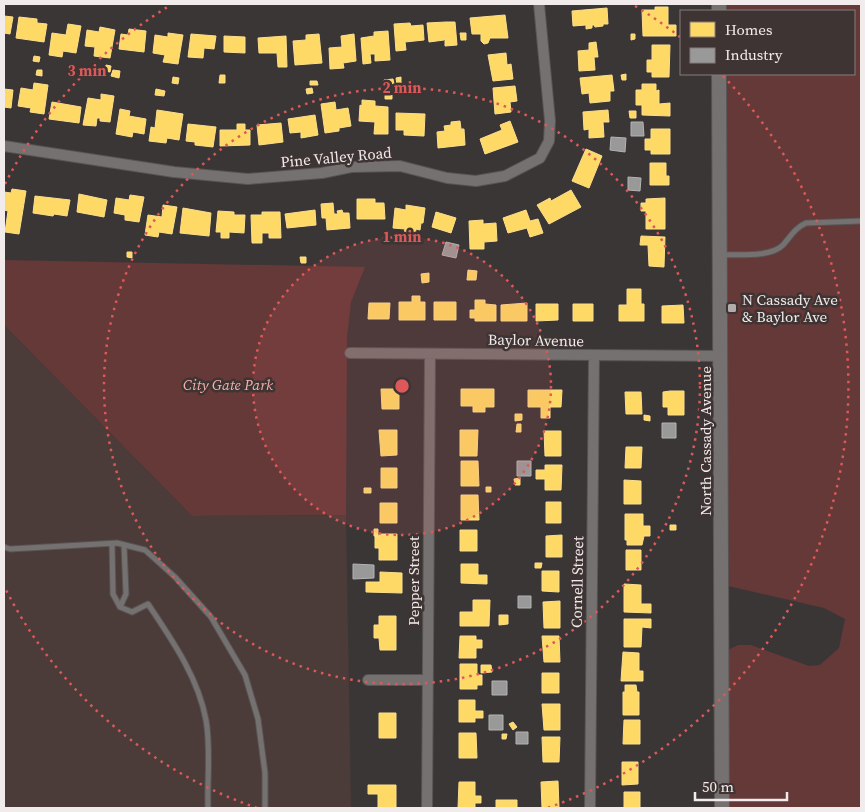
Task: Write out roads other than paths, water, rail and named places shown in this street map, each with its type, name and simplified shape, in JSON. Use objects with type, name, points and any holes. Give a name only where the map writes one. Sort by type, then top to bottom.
[{"type":"main road","name":"North Cassady Avenue","points":[[719,75],[722,808]]},
{"type":"street","name":"Pine Valley Road","points":[[4,146],[174,172],[248,179],[322,173],[351,167],[400,166],[447,178],[476,182],[505,176],[540,158],[549,141],[550,121],[539,4]]},
{"type":"street","name":"Baylor Avenue","points":[[350,353],[721,356]]},
{"type":"street","name":"Pepper Street","points":[[427,808],[430,354]]},
{"type":"street","name":"Cornell Street","points":[[590,808],[594,356]]},
{"type":"street","points":[[368,680],[427,680]]},
{"type":"lane","points":[[720,254],[753,254],[774,251],[800,225],[806,222],[861,222]]},
{"type":"lane","points":[[112,544],[113,594],[120,607],[132,612],[148,604],[179,649],[200,697],[206,720],[208,808]]},
{"type":"lane","points":[[120,607],[126,594],[124,545]]},
{"type":"lane","points":[[4,549],[124,545],[145,550],[175,577],[211,617],[245,676],[258,719],[266,773],[265,808]]},
{"type":"place","name":"N Cassady Ave & Baylor Ave","points":[[732,308]]},
{"type":"park label","name":"City Gate Park","points":[[228,384]]}]
